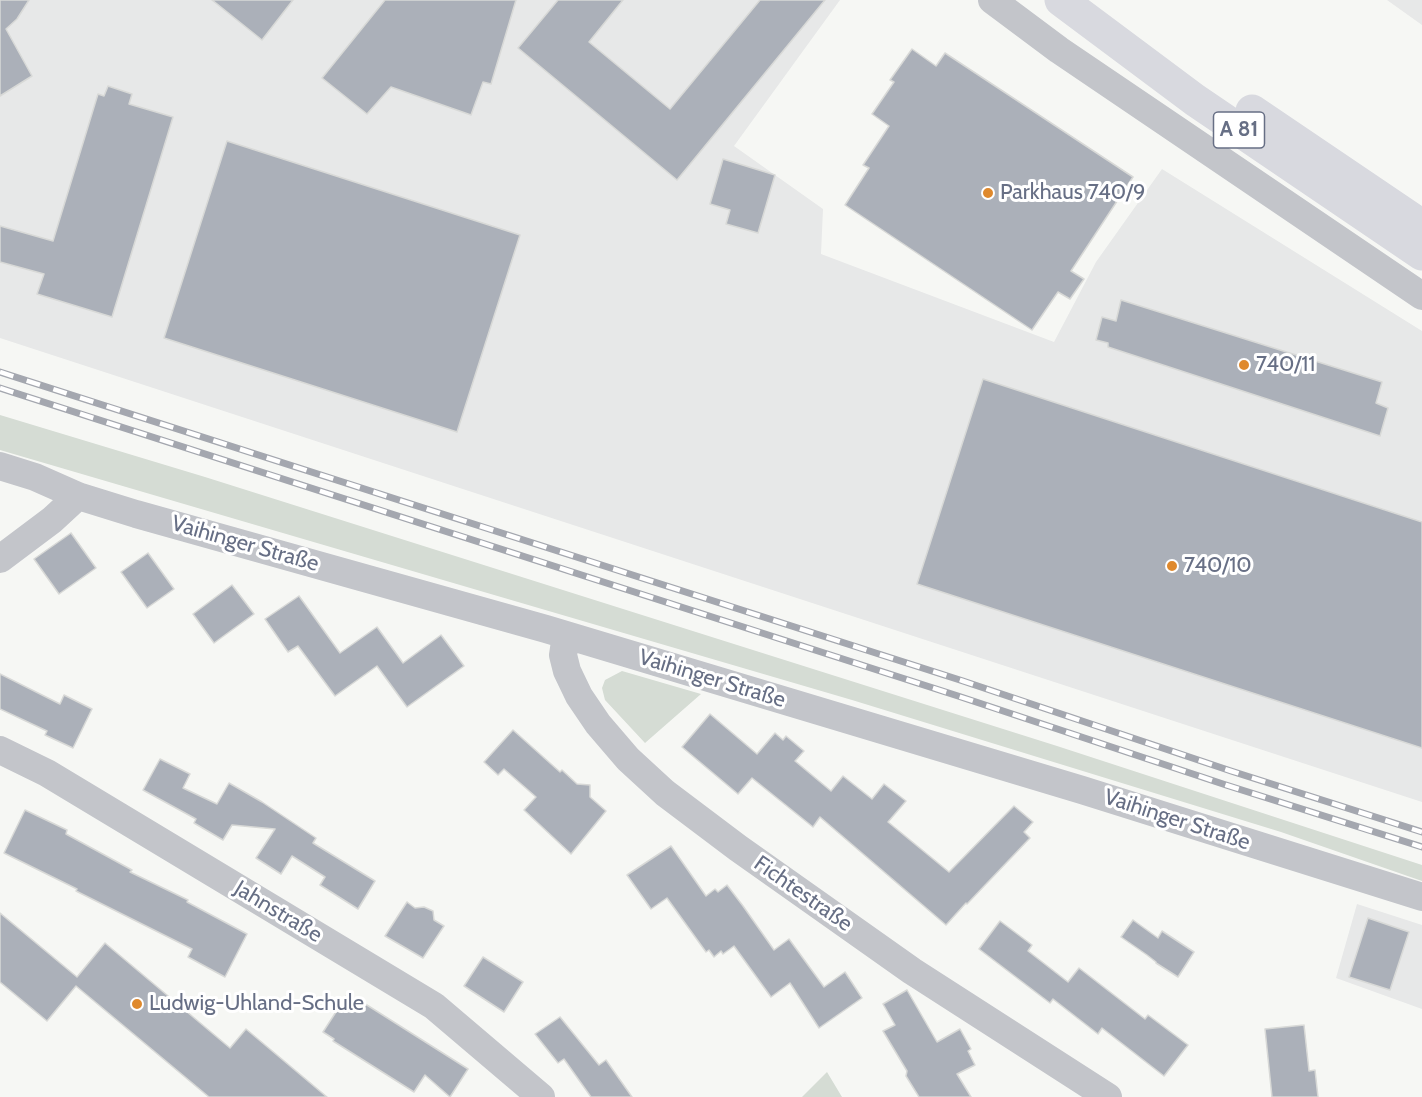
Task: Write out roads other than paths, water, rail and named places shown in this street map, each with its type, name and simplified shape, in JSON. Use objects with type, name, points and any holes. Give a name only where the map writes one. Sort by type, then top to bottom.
[{"type":"highway","name":"A 81","points":[[1061,0],[1195,100],[1422,254]]},
{"type":"highway","name":"A 81","points":[[1097,0],[1198,74],[1422,226]]},
{"type":"street","points":[[992,0],[1059,50],[1422,296]]},
{"type":"street","name":"Vaihinger Straße","points":[[0,466],[35,477],[78,496],[136,514],[566,635],[1071,786],[1422,897]]},
{"type":"street","points":[[0,559],[52,520],[78,496]]},
{"type":"street","name":"Fichtestraße","points":[[566,635],[563,655],[567,671],[579,696],[598,724],[628,759],[665,793],[738,848],[912,971],[1108,1097]]},
{"type":"street","name":"Jahnstraße","points":[[0,750],[47,773],[435,1006],[541,1097]]},
{"type":"railway","points":[[0,372],[963,681],[1422,832]]},
{"type":"railway","points":[[0,388],[1422,847]]},
{"type":"place","name":"Parkhaus 740/9","points":[[988,193]]},
{"type":"place","name":"740/11","points":[[1244,365]]},
{"type":"place","name":"740/10","points":[[1172,566]]},
{"type":"place","name":"Ludwig-Uhland-Schule","points":[[137,1004]]}]
